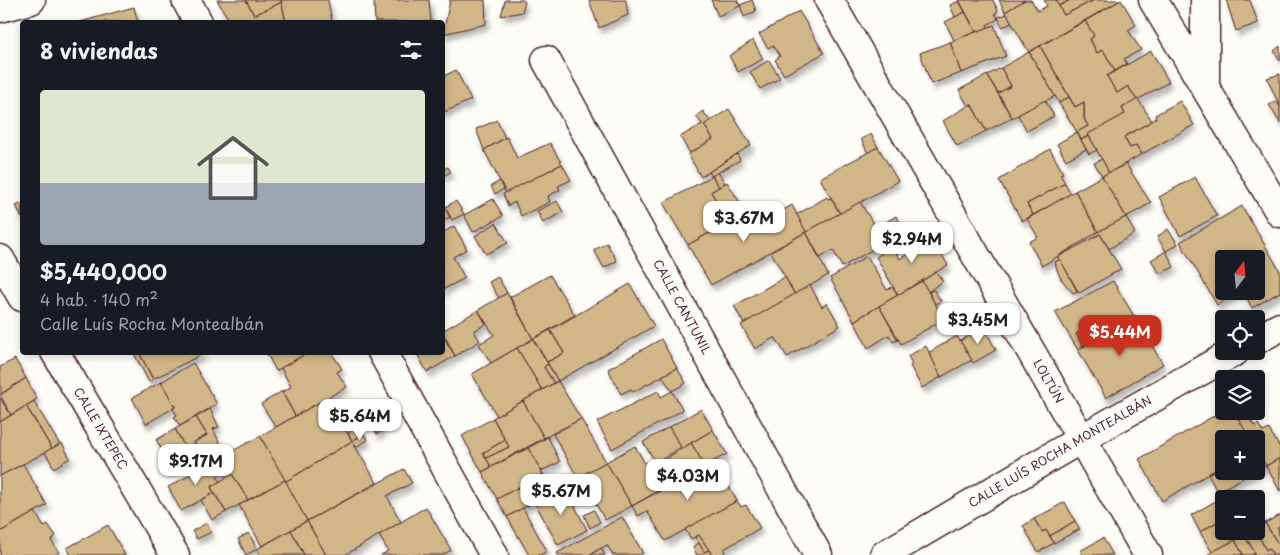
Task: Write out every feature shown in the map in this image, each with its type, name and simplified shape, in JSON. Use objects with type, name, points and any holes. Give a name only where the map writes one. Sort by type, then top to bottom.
[{"type":"street","points":[[0,8],[31,0]]},
{"type":"street","points":[[186,0],[197,20]]},
{"type":"street","name":"LOLTÚN","points":[[829,0],[1148,555]]},
{"type":"street","points":[[1153,0],[1280,213]]},
{"type":"street","points":[[1205,0],[1205,86]]},
{"type":"street","name":"CALLE CANTUNIL","points":[[546,60],[818,555]]},
{"type":"street","points":[[0,259],[20,294]]},
{"type":"street","points":[[1265,335],[1280,327]]},
{"type":"street","name":"CALLE IXTEPEC","points":[[57,355],[175,555]]},
{"type":"street","points":[[384,355],[494,555]]},
{"type":"street","name":"CALLE LUÍS ROCHA MONTEALBÁN","points":[[884,555],[1220,360]]},
{"type":"building","points":[[217,0],[246,0],[254,15],[282,2],[286,20],[229,20]]},
{"type":"building","points":[[246,0],[281,0],[282,2],[254,15]]},
{"type":"building","points":[[281,0],[328,0],[332,20],[286,20]]},
{"type":"building","points":[[374,0],[429,0],[431,20],[375,20]]},
{"type":"building","points":[[450,0],[485,0],[486,24],[445,34]]},
{"type":"building","points":[[505,0],[523,0],[525,2],[522,12],[501,16]]},
{"type":"building","points":[[589,0],[626,0],[628,15],[599,28]]},
{"type":"building","points":[[711,0],[737,0],[740,6],[718,16]]},
{"type":"building","points":[[752,0],[756,11],[744,17],[740,5]]},
{"type":"building","points":[[959,0],[993,0],[998,11],[995,13],[998,19],[987,25],[988,28],[976,32]]},
{"type":"building","points":[[999,0],[1025,0],[1005,12]]},
{"type":"building","points":[[1025,0],[1031,0],[1038,11],[1047,6],[1044,0],[1056,0],[1064,15],[1094,0],[1121,0],[1029,52],[1005,12]]},
{"type":"building","points":[[1056,0],[1070,0],[1059,6]]},
{"type":"building","points":[[1070,0],[1094,0],[1064,15],[1059,6]]},
{"type":"building","points":[[1121,0],[1136,25],[1128,30],[1141,50],[1124,59],[1127,64],[1115,71],[1103,50],[1097,53],[1090,39],[1094,36],[1085,21]]},
{"type":"building","points":[[1226,0],[1250,0],[1258,23],[1236,31]]},
{"type":"building","points":[[959,1],[965,12],[955,17],[950,5]]},
{"type":"building","points":[[134,7],[137,20],[87,20]]},
{"type":"building","points":[[799,11],[824,53],[784,75],[775,60],[780,56],[773,45],[768,48],[759,34]]},
{"type":"building","points":[[965,12],[976,32],[954,40],[945,22]]},
{"type":"building","points":[[1007,14],[1012,23],[1002,27],[998,17]]},
{"type":"building","points":[[1085,21],[1094,36],[1090,39],[1097,53],[1103,50],[1115,71],[1107,76],[1117,93],[1128,86],[1137,100],[1122,108],[1125,114],[1081,140],[1077,132],[1088,126],[1084,119],[1084,102],[1075,107],[1040,46]]},
{"type":"building","points":[[994,25],[1006,56],[961,73],[950,42]]},
{"type":"building","points":[[753,40],[763,59],[738,72],[729,56]]},
{"type":"building","points":[[950,42],[961,73],[931,84],[920,53]]},
{"type":"building","points":[[1040,46],[1069,97],[1059,103],[1029,52]]},
{"type":"building","points":[[1280,46],[1280,61],[1274,51]]},
{"type":"building","points":[[1151,51],[1169,82],[1137,100],[1128,86],[1117,93],[1107,76]]},
{"type":"building","points":[[1029,52],[1055,96],[1012,118],[998,93],[1011,86],[1001,68]]},
{"type":"building","points":[[769,60],[780,78],[760,89],[750,72]]},
{"type":"building","points":[[1001,68],[1011,86],[998,93],[987,75]]},
{"type":"building","points":[[456,70],[471,100],[445,112],[445,76]]},
{"type":"building","points":[[1280,74],[1280,107],[1267,78]]},
{"type":"building","points":[[987,75],[1012,118],[986,131],[971,104],[968,106],[959,90]]},
{"type":"building","points":[[1069,97],[1075,107],[1084,102],[1084,119],[1088,126],[1077,132],[1059,103]]},
{"type":"building","points":[[1138,99],[1152,121],[1124,137],[1130,148],[1136,145],[1142,154],[1109,173],[1088,134],[1125,114],[1122,108]]},
{"type":"building","points":[[1045,100],[1054,116],[1027,131],[1018,115]]},
{"type":"building","points":[[1180,101],[1194,125],[1142,154],[1136,145],[1130,148],[1124,137],[1152,121],[1156,118],[1155,115]]},
{"type":"building","points":[[1277,101],[1280,107],[1280,123],[1269,105]]},
{"type":"building","points":[[971,104],[986,131],[957,146],[943,121]]},
{"type":"building","points":[[729,109],[751,145],[701,177],[688,154],[713,139],[704,125]]},
{"type":"building","points":[[703,111],[710,121],[704,125],[713,139],[690,153],[680,137],[702,124],[696,116]]},
{"type":"building","points":[[497,120],[505,138],[484,150],[476,129]]},
{"type":"building","points":[[1077,132],[1086,149],[1066,160],[1057,144]]},
{"type":"building","points":[[871,134],[878,147],[868,153],[861,139]]},
{"type":"building","points":[[1089,136],[1097,150],[1089,154],[1081,140]]},
{"type":"building","points":[[507,137],[517,158],[550,143],[562,164],[506,193],[484,150]]},
{"type":"building","points":[[878,147],[898,181],[840,214],[820,178]]},
{"type":"building","points":[[1050,149],[1063,173],[1060,174],[1065,183],[1027,204],[1033,215],[1022,221],[999,180]]},
{"type":"building","points":[[737,154],[740,160],[712,176],[709,172]]},
{"type":"building","points":[[1102,159],[1109,173],[1102,176],[1094,163]]},
{"type":"building","points":[[562,164],[571,180],[558,186],[560,190],[548,196],[550,202],[521,216],[515,202],[508,206],[503,194]]},
{"type":"building","points":[[1126,164],[1151,203],[1126,217],[1102,176]]},
{"type":"building","points":[[448,167],[451,172],[445,175],[445,168]]},
{"type":"building","points":[[718,172],[725,183],[719,187],[712,176]]},
{"type":"building","points":[[712,176],[719,187],[711,192],[723,211],[739,201],[746,212],[688,245],[663,203]]},
{"type":"building","points":[[1102,176],[1126,217],[1098,232],[1075,191]]},
{"type":"building","points":[[1195,177],[1217,216],[1180,236],[1159,197]]},
{"type":"building","points":[[500,181],[504,189],[495,194],[491,186]]},
{"type":"building","points":[[727,182],[739,201],[723,211],[711,192]]},
{"type":"building","points":[[1065,183],[1071,194],[1033,215],[1027,204]]},
{"type":"building","points":[[1075,191],[1098,232],[1042,266],[1029,242],[1038,237],[1027,219]]},
{"type":"building","points":[[827,197],[828,199],[831,198],[840,214],[806,232],[796,215]]},
{"type":"building","points":[[493,199],[503,216],[473,232],[464,215]]},
{"type":"building","points":[[456,201],[464,214],[452,220],[445,207]]},
{"type":"building","points":[[557,201],[563,212],[543,223],[537,211]]},
{"type":"building","points":[[860,202],[876,228],[896,216],[905,231],[842,267],[833,250],[820,258],[806,232]]},
{"type":"building","points":[[20,204],[20,214],[16,206]]},
{"type":"building","points":[[792,205],[806,232],[711,285],[688,245],[741,215],[749,230]]},
{"type":"building","points":[[1242,206],[1280,271],[1280,292],[1252,308],[1248,300],[1265,300],[1265,250],[1215,250],[1215,300],[1225,300],[1217,305],[1180,242]]},
{"type":"building","points":[[445,208],[450,217],[445,220]]},
{"type":"building","points":[[759,212],[763,221],[752,228],[747,217]]},
{"type":"building","points":[[1126,217],[1135,233],[1109,249],[1100,234],[1094,237],[1092,235]]},
{"type":"building","points":[[496,223],[508,243],[486,254],[475,236]]},
{"type":"building","points":[[924,225],[948,265],[898,295],[876,257],[892,246],[900,259],[907,254],[905,250],[926,238],[920,228]]},
{"type":"building","points":[[454,226],[467,249],[453,257],[465,278],[445,288],[445,231]]},
{"type":"building","points":[[1168,229],[1178,244],[1166,251],[1157,237]]},
{"type":"building","points":[[806,232],[828,275],[795,295],[771,252]]},
{"type":"building","points":[[1100,234],[1121,269],[1079,293],[1058,257]]},
{"type":"building","points":[[607,243],[617,261],[604,268],[594,250]]},
{"type":"building","points":[[1166,251],[1174,267],[1160,274],[1151,260]]},
{"type":"building","points":[[867,256],[887,290],[892,287],[898,295],[854,321],[830,278]]},
{"type":"building","points":[[1060,259],[1077,291],[1073,293],[1061,279],[1057,270],[1055,262]]},
{"type":"building","points":[[936,272],[943,281],[928,292],[922,281]]},
{"type":"building","points":[[550,275],[575,315],[533,339],[510,297]]},
{"type":"building","points":[[498,277],[507,293],[499,298],[489,282]]},
{"type":"building","points":[[785,277],[795,295],[744,324],[734,306]]},
{"type":"building","points":[[922,281],[944,319],[901,344],[879,306]]},
{"type":"building","points":[[1113,281],[1134,316],[1099,337],[1091,325],[1076,334],[1083,346],[1078,350],[1055,312]]},
{"type":"building","points":[[630,284],[654,326],[558,381],[547,362],[564,353],[550,330]]},
{"type":"building","points":[[810,285],[822,307],[827,303],[840,326],[787,357],[775,337],[755,349],[741,325]]},
{"type":"building","points":[[934,290],[941,301],[935,304],[929,292]]},
{"type":"building","points":[[507,293],[533,339],[491,363],[479,344],[494,335],[478,310]]},
{"type":"building","points":[[879,306],[898,340],[893,342],[889,335],[868,348],[854,321]]},
{"type":"building","points":[[478,310],[486,324],[474,331],[480,341],[455,356],[445,337],[445,329]]},
{"type":"building","points":[[1134,316],[1163,364],[1106,398],[1078,350]]},
{"type":"building","points":[[1091,325],[1099,337],[1083,346],[1076,334]]},
{"type":"building","points":[[984,327],[996,350],[973,363],[960,341]]},
{"type":"building","points":[[550,330],[564,353],[547,362],[533,339]]},
{"type":"building","points":[[957,336],[972,360],[941,377],[928,353]]},
{"type":"building","points":[[445,339],[455,356],[427,372],[418,355],[445,355]]},
{"type":"building","points":[[533,339],[548,364],[544,367],[554,383],[542,390],[517,348]]},
{"type":"building","points":[[661,339],[677,368],[633,392],[631,389],[621,394],[608,369]]},
{"type":"building","points":[[926,346],[941,377],[922,388],[910,366],[912,364],[908,356]]},
{"type":"building","points":[[517,348],[542,390],[497,416],[472,374]]},
{"type":"building","points":[[135,355],[141,355],[153,379],[149,382]]},
{"type":"building","points":[[141,355],[201,355],[153,379]]},
{"type":"building","points":[[268,355],[304,355],[276,371]]},
{"type":"building","points":[[304,355],[333,355],[342,369],[337,372],[347,387],[295,416],[282,392],[291,387],[281,368]]},
{"type":"building","points":[[15,359],[26,378],[1,394],[0,367]]},
{"type":"building","points":[[193,363],[217,404],[180,426],[174,417],[177,415],[173,409],[175,407],[161,382]]},
{"type":"building","points":[[548,364],[558,381],[554,383],[544,367]]},
{"type":"building","points":[[677,368],[686,383],[672,391],[662,376]]},
{"type":"building","points":[[26,378],[37,399],[11,415],[0,395]]},
{"type":"building","points":[[558,381],[581,419],[544,438],[523,401]]},
{"type":"building","points":[[161,382],[175,407],[146,424],[132,398]]},
{"type":"building","points":[[284,390],[282,392],[295,416],[276,427],[261,404]]},
{"type":"building","points":[[658,391],[661,397],[672,391],[683,410],[612,449],[597,422]]},
{"type":"building","points":[[0,398],[11,415],[0,422]]},
{"type":"building","points":[[327,398],[352,441],[285,482],[260,436]]},
{"type":"building","points":[[34,401],[60,445],[52,449],[26,406]]},
{"type":"building","points":[[523,401],[544,438],[491,467],[486,458],[509,447],[493,418]]},
{"type":"building","points":[[26,406],[52,449],[0,476],[0,422]]},
{"type":"building","points":[[210,409],[219,427],[213,429],[226,455],[198,470],[190,456],[199,451],[194,442],[207,435],[196,417]]},
{"type":"building","points":[[701,409],[713,430],[681,449],[669,427]]},
{"type":"building","points":[[1215,415],[1215,420],[1240,420],[1245,430],[1215,430],[1215,470],[1162,501],[1139,459]]},
{"type":"building","points":[[196,417],[207,435],[194,442],[199,451],[190,456],[175,429]]},
{"type":"building","points":[[493,418],[505,440],[483,453],[491,467],[482,472],[462,436]]},
{"type":"building","points":[[581,419],[606,462],[578,478],[553,434]]},
{"type":"building","points":[[1239,420],[1251,420],[1254,426],[1258,424],[1262,430],[1245,430]]},
{"type":"building","points":[[379,424],[383,431],[377,434],[373,427]]},
{"type":"building","points":[[359,426],[364,434],[352,441],[348,433]]},
{"type":"building","points":[[669,427],[681,447],[656,463],[643,442]]},
{"type":"building","points":[[175,429],[189,455],[184,458],[182,455],[169,462],[156,440]]},
{"type":"building","points":[[1269,429],[1280,448],[1280,458],[1266,466],[1265,431]]},
{"type":"building","points":[[713,430],[727,454],[705,466],[691,443]]},
{"type":"building","points":[[364,434],[368,440],[356,447],[352,441]]},
{"type":"building","points":[[260,436],[285,480],[248,500],[232,474],[226,477],[216,460]]},
{"type":"building","points":[[548,437],[560,462],[541,471],[528,448]]},
{"type":"building","points":[[505,440],[509,447],[486,458],[483,453]]},
{"type":"building","points":[[352,441],[377,483],[307,521],[285,482]]},
{"type":"building","points":[[62,443],[70,458],[54,468],[45,452]]},
{"type":"building","points":[[691,443],[705,466],[680,479],[667,458]]},
{"type":"building","points":[[635,446],[660,490],[632,506],[606,462]]},
{"type":"building","points":[[528,448],[543,474],[497,499],[482,472]]},
{"type":"building","points":[[1280,458],[1280,491],[1266,466]]},
{"type":"building","points":[[216,460],[223,473],[217,477],[220,481],[211,487],[214,493],[181,511],[168,487]]},
{"type":"building","points":[[715,461],[737,501],[665,541],[647,511],[638,516],[632,506]]},
{"type":"building","points":[[606,462],[632,506],[605,520],[580,476]]},
{"type":"building","points":[[23,464],[47,505],[0,532],[0,476]]},
{"type":"building","points":[[404,469],[412,483],[387,496],[401,522],[345,555],[326,555],[307,521]]},
{"type":"building","points":[[1215,470],[1215,480],[1239,480],[1221,490],[1216,490],[1208,474]]},
{"type":"building","points":[[232,474],[248,500],[226,512],[211,487]]},
{"type":"building","points":[[543,474],[552,492],[507,517],[497,499]]},
{"type":"building","points":[[285,480],[307,521],[262,546],[239,505]]},
{"type":"building","points":[[1227,486],[1229,490],[1220,490]]},
{"type":"building","points":[[565,487],[587,530],[558,545],[535,503]]},
{"type":"building","points":[[214,493],[226,512],[212,520],[201,500]]},
{"type":"building","points":[[737,501],[741,507],[746,505],[760,528],[724,549],[725,555],[712,555],[699,535],[691,539],[685,529]]},
{"type":"building","points":[[1215,501],[1215,523],[1200,532],[1191,515]]},
{"type":"building","points":[[1065,502],[1075,521],[1050,536],[1046,530],[1042,532],[1034,519]]},
{"type":"building","points":[[426,507],[451,550],[443,555],[381,555],[388,551],[379,535]]},
{"type":"building","points":[[523,508],[547,551],[540,555],[529,555],[507,517]]},
{"type":"building","points":[[594,510],[600,522],[590,528],[584,515]]},
{"type":"building","points":[[35,512],[44,527],[48,524],[56,536],[51,540],[59,552],[55,555],[0,555],[0,532]]},
{"type":"building","points":[[1280,515],[1280,526],[1278,527],[1280,543],[1278,544],[1265,523]]},
{"type":"building","points":[[622,517],[643,553],[639,555],[613,555],[607,545],[589,555],[558,555],[557,553]]},
{"type":"building","points":[[1034,519],[1042,532],[1046,530],[1054,543],[1038,552],[1023,526]]},
{"type":"building","points":[[307,521],[326,555],[304,555],[291,530]]},
{"type":"building","points":[[1075,521],[1080,529],[1054,543],[1050,536]]},
{"type":"building","points":[[207,523],[211,532],[197,539],[192,531]]},
{"type":"building","points":[[1215,523],[1215,540],[1235,540],[1212,552],[1200,532]]},
{"type":"building","points":[[1265,523],[1278,544],[1280,543],[1280,555],[1273,555],[1269,548],[1266,550],[1261,540],[1265,540]]},
{"type":"building","points":[[108,525],[125,555],[71,555],[67,548]]},
{"type":"building","points":[[291,530],[304,555],[260,555],[257,549]]},
{"type":"building","points":[[249,533],[257,549],[246,555],[238,539]]},
{"type":"building","points":[[699,535],[709,550],[704,552],[695,537]]},
{"type":"building","points":[[1103,538],[1113,555],[1083,555],[1080,551]]},
{"type":"building","points":[[1235,540],[1247,540],[1255,553],[1243,555]]},
{"type":"building","points":[[1235,540],[1243,555],[1207,555]]},
{"type":"building","points":[[1247,540],[1261,540],[1266,550],[1269,548],[1273,555],[1252,555],[1255,553]]},
{"type":"building","points":[[699,543],[704,552],[709,550],[712,555],[697,555],[693,547]]},
{"type":"building","points":[[601,548],[605,555],[592,555],[592,554]]}]
